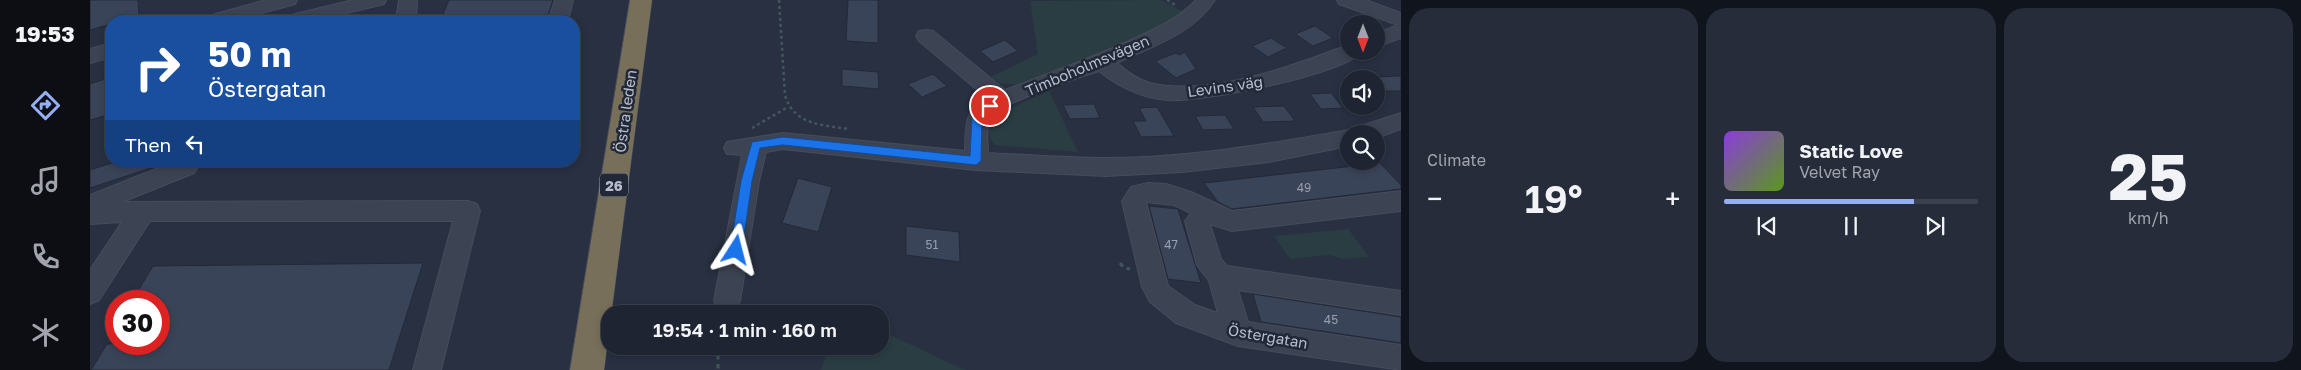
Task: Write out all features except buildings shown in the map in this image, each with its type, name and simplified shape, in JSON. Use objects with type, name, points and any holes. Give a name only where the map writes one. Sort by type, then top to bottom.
[{"type":"highway","name":"Östra leden","points":[[587,370],[641,0]]},
{"type":"street","points":[[234,15],[288,0]]},
{"type":"street","points":[[315,15],[376,0]]},
{"type":"street","points":[[407,15],[408,0]]},
{"type":"street","points":[[560,15],[564,0]]},
{"type":"street","name":"Timboholmsvägen","points":[[976,161],[977,118],[984,109],[1002,99],[1102,62],[1178,26],[1190,18],[1206,0]]},
{"type":"street","points":[[1346,0],[1376,8],[1401,20]]},
{"type":"street","points":[[1385,37],[1401,31]]},
{"type":"street","points":[[926,36],[1002,99]]},
{"type":"street","name":"Levins väg","points":[[1102,62],[1133,85],[1149,90],[1208,91],[1265,81],[1340,55]]},
{"type":"street","points":[[728,301],[747,181],[745,146],[783,141],[976,161],[1106,167],[1182,163],[1269,153],[1340,140]]},
{"type":"street","points":[[90,205],[181,167]]},
{"type":"street","name":"Östergatan","points":[[1401,201],[1232,221],[1224,220],[1187,200],[1169,194],[1153,192],[1139,194],[1134,201],[1155,287],[1159,294],[1186,314],[1238,333],[1401,358]]},
{"type":"street","points":[[90,292],[143,211]]},
{"type":"street","points":[[90,214],[143,211],[468,211],[427,370]]},
{"type":"street","points":[[1197,221],[1210,265],[1220,276],[1238,333]]},
{"type":"street","points":[[1220,276],[1401,303]]},
{"type":"path","points":[[779,0],[785,95],[788,107],[803,120],[821,125],[859,130]]},
{"type":"path","points":[[718,355],[718,370]]},
{"type":"shaded area","points":[[1161,0],[1186,13],[1180,18],[1079,66],[1021,85],[1000,83],[991,77],[1038,54],[1030,1]]},
{"type":"shaded area","points":[[1049,91],[1078,152],[995,145],[990,138],[988,130],[993,116]]},
{"type":"shaded area","points":[[1348,229],[1369,257],[1342,259],[1329,255],[1290,259],[1274,236]]},
{"type":"shaded area","points":[[889,334],[968,370],[821,370],[826,355],[889,355]]},
{"type":"route","points":[[736,250],[747,181],[756,144],[783,141],[976,161],[977,118],[984,109],[990,106]]}]
